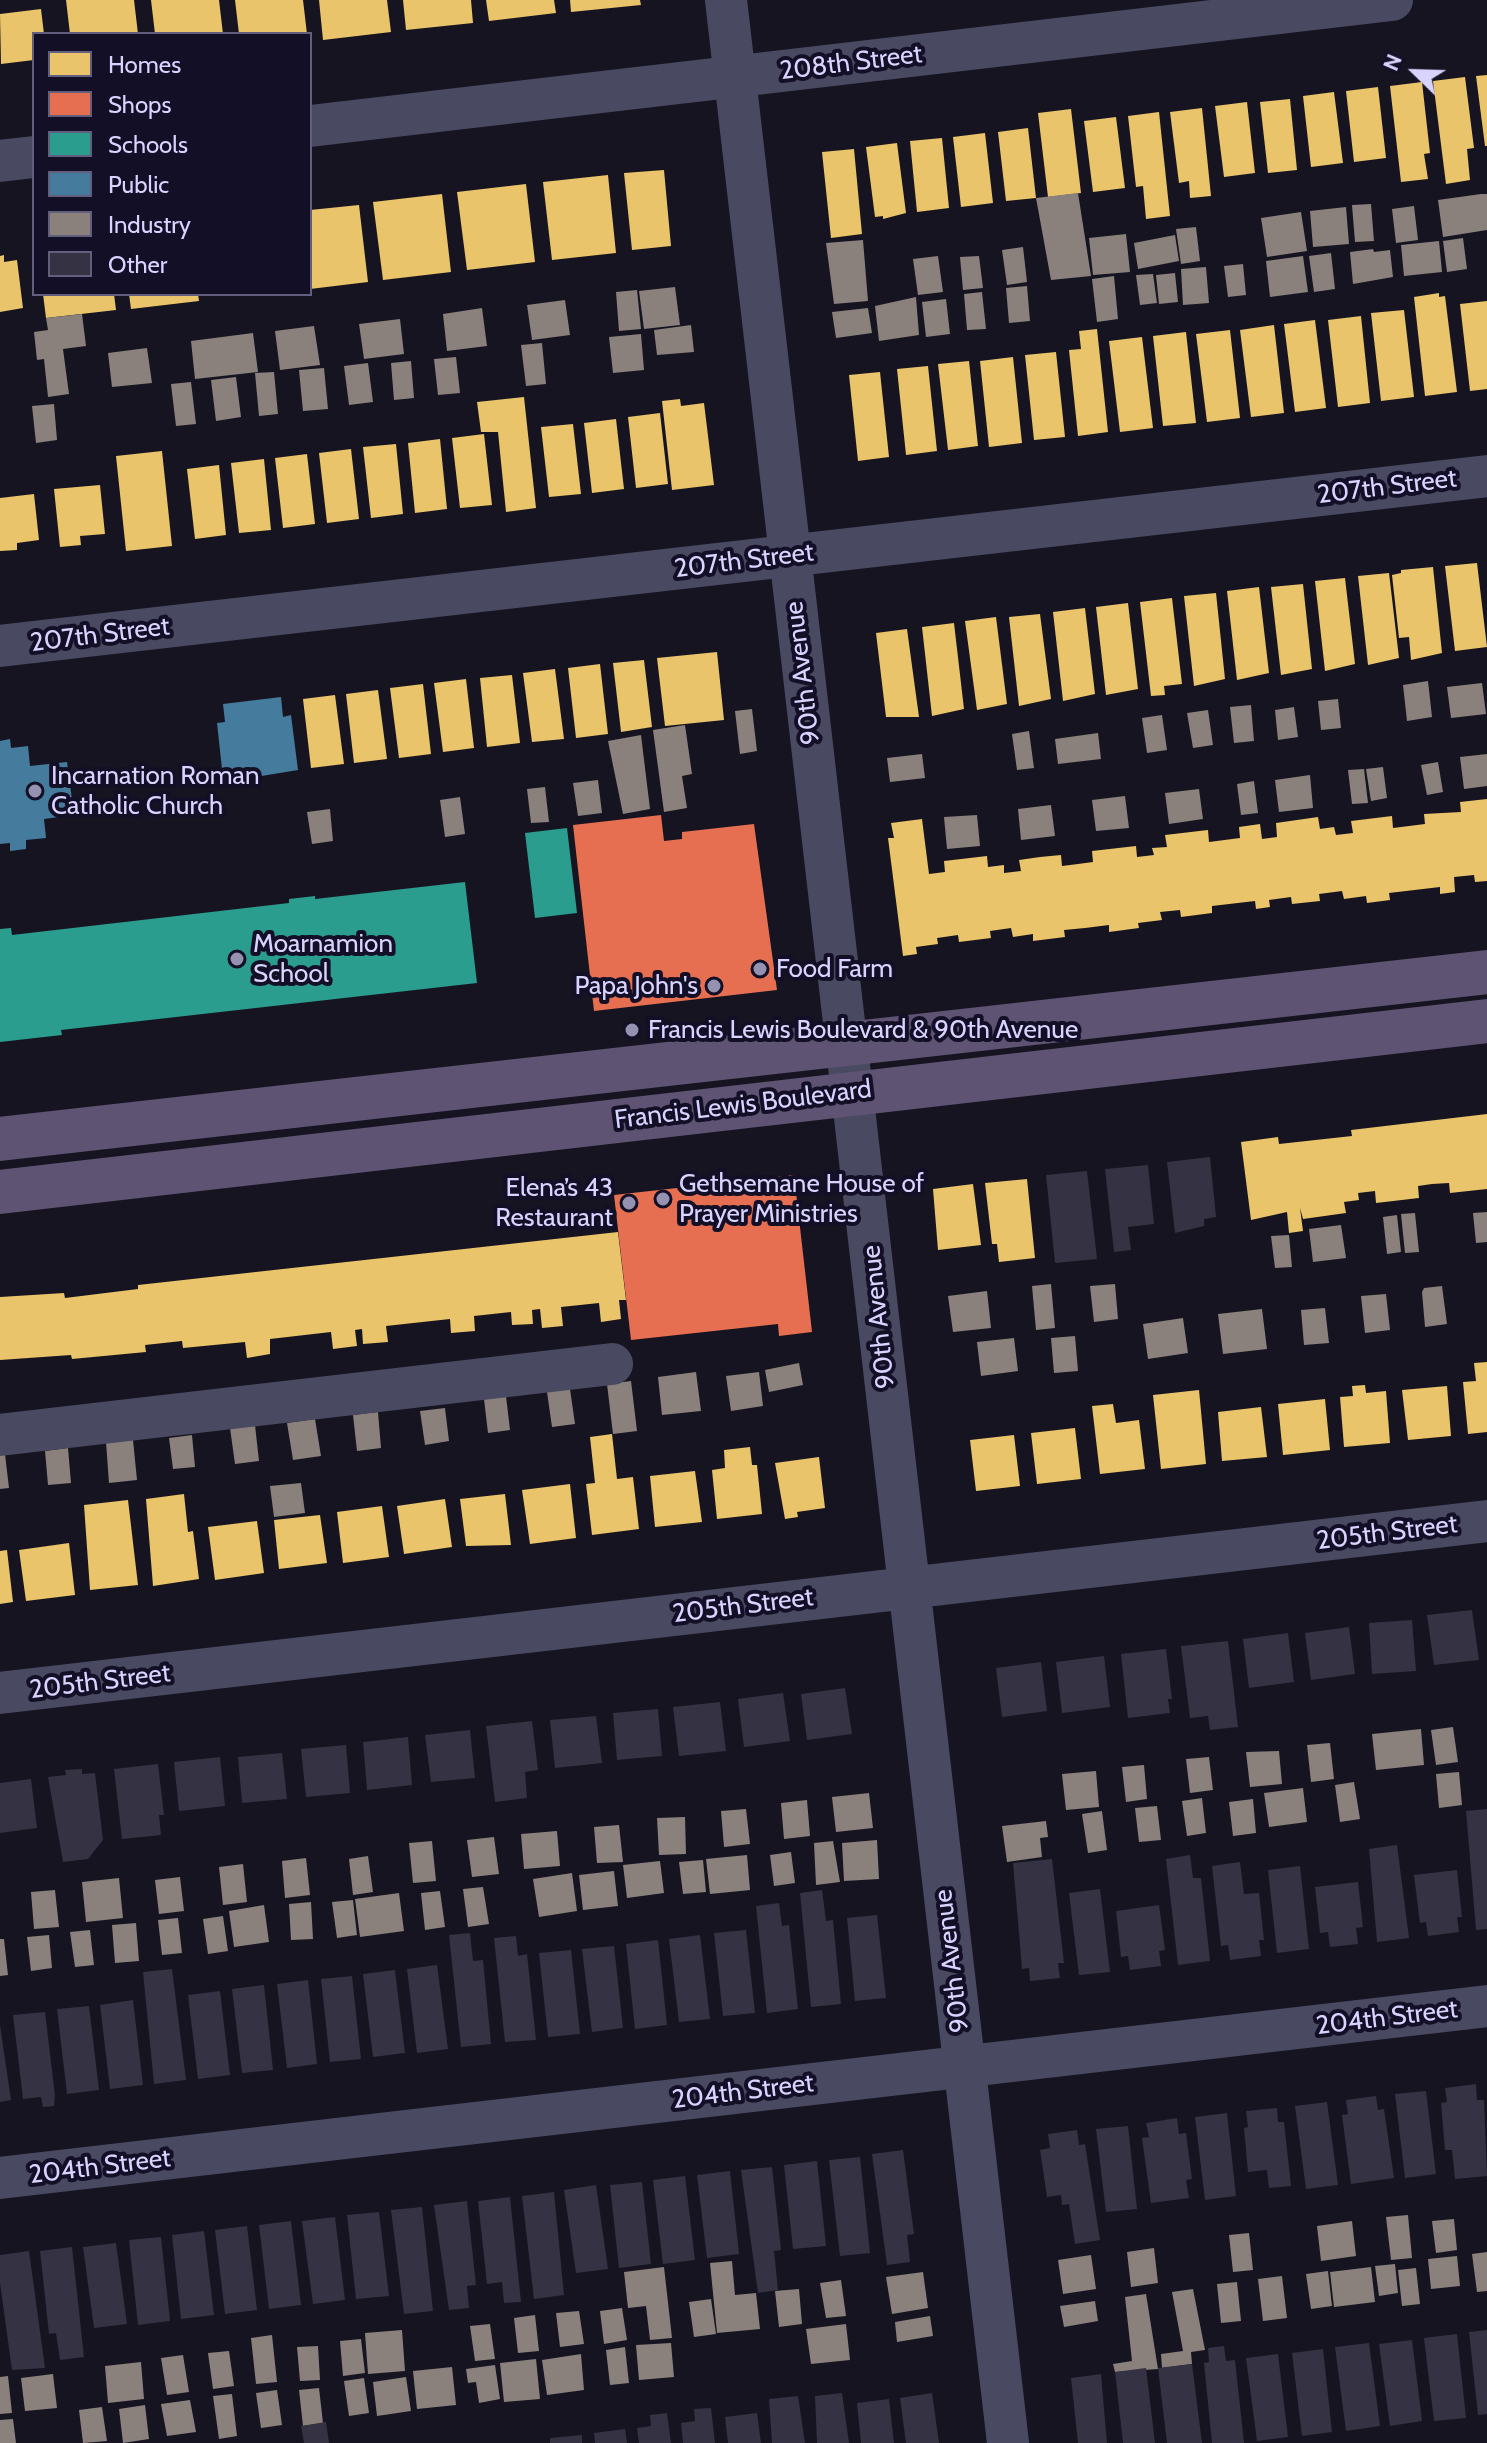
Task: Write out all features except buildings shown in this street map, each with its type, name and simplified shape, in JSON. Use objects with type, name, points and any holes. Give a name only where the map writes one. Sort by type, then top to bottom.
[{"type":"main road","name":"Francis Lewis Boulevard","points":[[0,1139],[1487,972]]},
{"type":"main road","name":"Francis Lewis Boulevard","points":[[0,1192],[1487,1021]]},
{"type":"street","name":"90th Avenue","points":[[726,0],[1008,2443]]},
{"type":"street","name":"208th Street","points":[[312,126],[1392,0]]},
{"type":"street","points":[[0,161],[32,157]]},
{"type":"street","name":"207th Street","points":[[0,646],[1487,476]]},
{"type":"street","points":[[0,1435],[612,1364]]},
{"type":"street","name":"205th Street","points":[[0,1693],[1487,1521]]},
{"type":"street","name":"204th Street","points":[[0,2178],[1487,2006]]},
{"type":"place","name":"Incarnation Roman Catholic Church","points":[[35,791]]},
{"type":"place","name":"Moarnamion School","points":[[237,959]]},
{"type":"place","name":"Food Farm","points":[[760,969]]},
{"type":"place","name":"Papa John's","points":[[714,986]]},
{"type":"place","name":"Francis Lewis Boulevard & 90th Avenue","points":[[632,1030]]},
{"type":"place","name":"Gethsemane House of Prayer Ministries","points":[[663,1199]]},
{"type":"place","name":"Elena’s 43 Restaurant","points":[[629,1203]]}]
